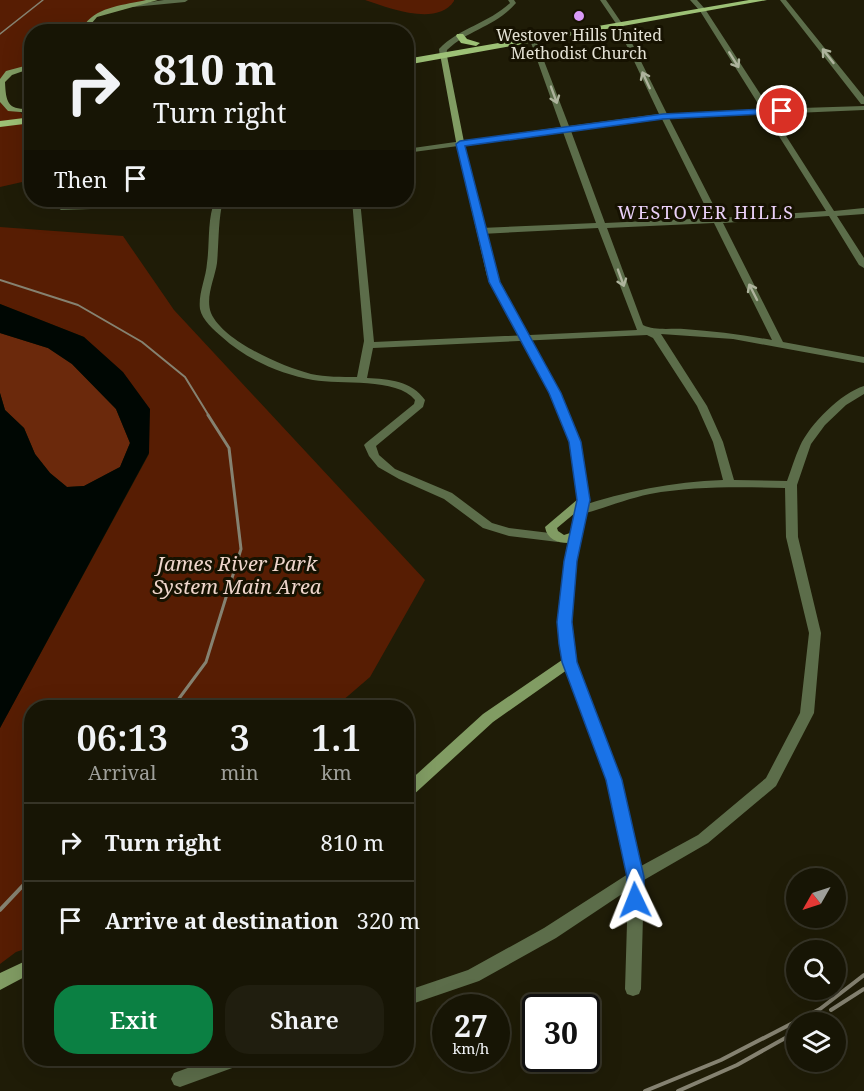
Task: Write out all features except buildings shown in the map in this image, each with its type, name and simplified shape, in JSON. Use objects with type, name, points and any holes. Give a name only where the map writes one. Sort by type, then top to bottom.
[{"type":"main road","points":[[414,55],[443,53],[618,22],[724,0]]},
{"type":"main road","points":[[698,5],[763,0]]},
{"type":"main road","points":[[460,36],[464,40],[476,43]]},
{"type":"main road","points":[[414,60],[476,43],[531,37]]},
{"type":"main road","points":[[0,124],[24,121]]},
{"type":"street","points":[[88,24],[95,16],[133,4],[155,0]]},
{"type":"street","points":[[133,4],[185,0]]},
{"type":"street","points":[[511,0],[513,3],[508,10],[460,36],[443,53],[460,144],[495,282],[555,393],[575,442],[583,505],[570,561],[564,622],[569,662],[614,780],[636,877],[633,989]]},
{"type":"street","points":[[603,0],[628,41],[663,116],[779,344]]},
{"type":"street","points":[[783,0],[864,102]]},
{"type":"street","points":[[698,5],[864,265]]},
{"type":"street","points":[[531,37],[639,327],[657,336],[702,406],[718,442],[729,482]]},
{"type":"street","points":[[24,68],[12,71],[2,79],[3,105],[9,109],[24,111]]},
{"type":"street","points":[[414,150],[663,116],[864,108]]},
{"type":"street","points":[[216,207],[212,265],[205,308],[208,317],[227,337],[259,358],[311,377],[333,381],[400,385],[415,392],[420,400],[418,405],[370,445],[372,454],[386,467],[447,495],[492,527],[511,533],[534,533],[560,538],[570,538],[577,532]]},
{"type":"street","points":[[357,207],[369,345],[361,381]]},
{"type":"street","points":[[481,231],[864,211]]},
{"type":"street","points":[[369,345],[647,331],[706,332],[864,360]]},
{"type":"street","points":[[414,996],[473,976],[550,933],[636,877],[703,839],[771,782],[807,713],[814,633],[792,537],[791,485],[807,444],[821,423],[842,403],[864,389]]},
{"type":"street","points":[[534,533],[555,524],[583,505],[656,489],[729,482],[791,485]]},
{"type":"street","points":[[570,561],[560,538],[551,530],[555,524],[569,522],[577,532]]},
{"type":"street","points":[[414,786],[488,718],[569,662]]},
{"type":"street","points":[[0,983],[24,969]]},
{"type":"street","points":[[180,1079],[216,1066]]},
{"type":"green space","points":[[0,0],[155,0],[107,11],[91,20],[90,24],[24,24],[24,68],[12,71],[3,85],[2,102],[24,116],[24,182],[0,187]]},
{"type":"green space","points":[[365,0],[454,1],[446,9],[425,14],[399,11]]},
{"type":"green space","name":"James River Park System Main Area","points":[[0,227],[123,236],[174,310],[425,580],[370,677],[343,700],[24,700],[24,949],[16,952],[0,964],[0,728],[149,454],[84,337],[0,304]]},
{"type":"shaded area","points":[[0,304],[84,337],[123,372],[150,409],[149,453],[0,728],[0,393],[5,410],[24,428],[35,454],[50,473],[67,487],[84,486],[120,467],[130,443],[116,409],[72,364],[48,348],[0,333]]},
{"type":"shaded area","points":[[0,333],[48,348],[72,364],[116,409],[130,443],[120,467],[84,486],[67,487],[50,473],[35,454],[24,428],[5,410],[0,393]]},
{"type":"railway","points":[[0,34],[43,0]]},
{"type":"railway","points":[[0,280],[78,305],[142,342],[185,377],[209,416]]},
{"type":"railway","points":[[178,700],[206,662],[241,549],[229,448],[208,415]]},
{"type":"railway","points":[[0,910],[24,884]]},
{"type":"railway","points":[[645,1091],[721,1060],[820,1009],[864,975]]},
{"type":"railway","points":[[831,1010],[864,989]]},
{"type":"railway","points":[[678,1091],[737,1065],[786,1038]]},
{"type":"place","name":"Westover Hills United Methodist Church","points":[[579,16]]},
{"type":"district","name":"WESTOVER HILLS","points":[[706,212]]},
{"type":"route","points":[[635,900],[636,877],[614,780],[569,662],[566,644],[564,622],[570,561],[584,500],[575,442],[555,393],[492,276],[460,144],[663,116],[782,111]]}]
